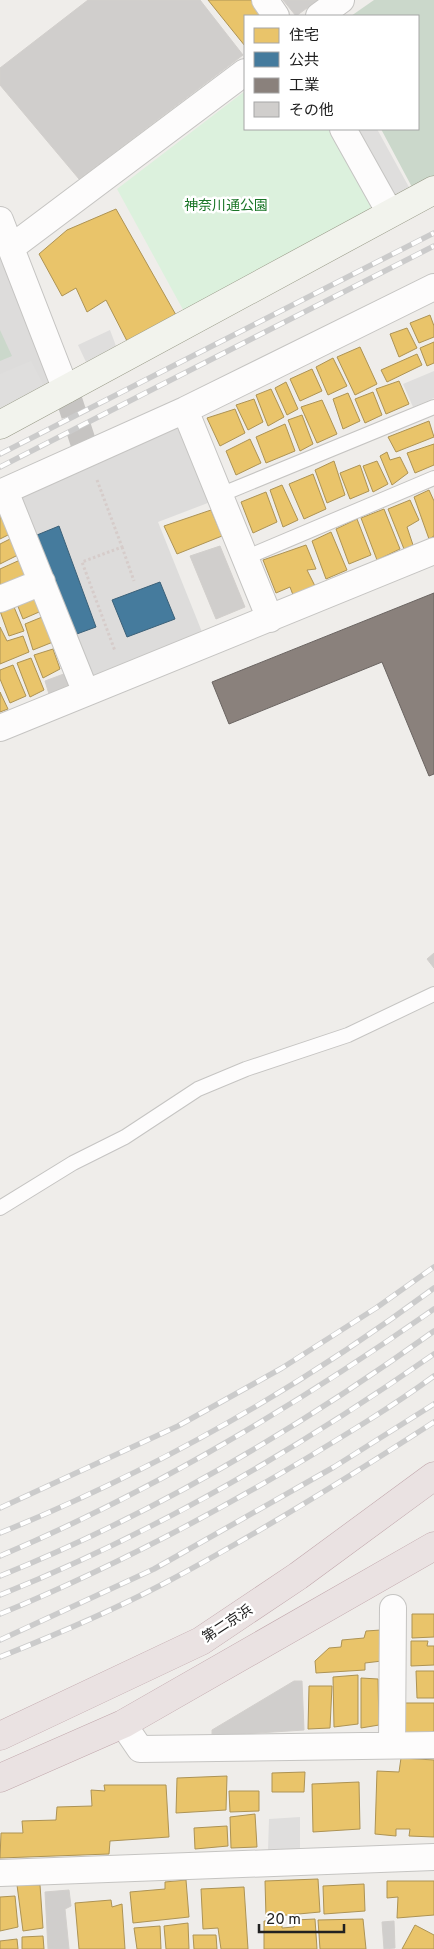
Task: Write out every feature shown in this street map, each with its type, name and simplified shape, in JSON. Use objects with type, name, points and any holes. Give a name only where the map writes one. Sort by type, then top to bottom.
[{"type":"highway","name":"第二京浜","points":[[0,1736],[200,1641],[298,1576],[434,1476]]},
{"type":"highway","points":[[384,1514],[434,1500]]},
{"type":"highway","points":[[0,1778],[123,1724],[434,1546]]},
{"type":"street","points":[[265,0],[275,15]]},
{"type":"street","points":[[320,15],[341,0]]},
{"type":"street","points":[[12,247],[244,73]]},
{"type":"street","points":[[344,130],[390,213]]},
{"type":"street","points":[[0,425],[434,190]]},
{"type":"street","points":[[0,220],[66,390]]},
{"type":"street","points":[[86,693],[42,582],[2,492],[91,463],[185,410],[432,295]]},
{"type":"street","points":[[185,410],[270,618]]},
{"type":"street","points":[[0,728],[434,552]]},
{"type":"street","points":[[0,599],[42,582]]},
{"type":"street","points":[[392,1744],[393,1608]]},
{"type":"street","points":[[123,1724],[140,1749],[392,1744],[434,1745]]},
{"type":"street","points":[[0,1874],[434,1857]]},
{"type":"lane","points":[[220,495],[434,407]]},
{"type":"lane","points":[[245,558],[434,478]]},
{"type":"lane","points":[[0,1208],[73,1162],[125,1136],[198,1089],[246,1069],[348,1035],[434,994]]},
{"type":"path","points":[[91,463],[134,581]]},
{"type":"path","points":[[122,547],[82,562],[124,677]]},
{"type":"shaded area","points":[[358,130],[378,130],[410,189],[395,198]]},
{"type":"shaded area","points":[[0,252],[53,383],[0,417]]},
{"type":"shaded area","points":[[110,330],[116,346],[86,362],[78,345]]},
{"type":"shaded area","points":[[31,361],[45,388],[0,412],[0,374]]},
{"type":"shaded area","points":[[434,371],[434,398],[413,407],[403,384]]},
{"type":"shaded area","points":[[179,421],[213,501],[158,522],[202,632],[92,678],[14,497]]},
{"type":"shaded area","points":[[300,1817],[300,1849],[268,1851],[269,1819]]},
{"type":"green space","points":[[374,0],[434,0],[434,178],[413,189],[382,130],[419,130],[419,15],[352,15]]},
{"type":"green space","name":"神奈川通公園","points":[[244,92],[244,130],[334,130],[372,198],[369,214],[187,317],[117,189]]},
{"type":"green space","points":[[0,330],[12,356],[0,361]]},
{"type":"building: 住宅","points":[[208,0],[255,0],[267,15],[244,15],[244,45]]},
{"type":"building: 住宅","points":[[116,209],[176,315],[127,341],[106,300],[87,312],[76,288],[62,296],[39,254],[67,230]]},
{"type":"building: 住宅","points":[[430,315],[434,326],[434,337],[419,343],[410,323]]},
{"type":"building: 住宅","points":[[407,328],[417,348],[399,357],[390,334]]},
{"type":"building: 住宅","points":[[434,342],[434,363],[427,366],[420,348]]},
{"type":"building: 住宅","points":[[360,347],[377,384],[355,395],[337,357]]},
{"type":"building: 住宅","points":[[417,354],[422,365],[387,382],[381,370]]},
{"type":"building: 住宅","points":[[333,358],[347,386],[328,395],[316,367]]},
{"type":"building: 住宅","points":[[312,369],[322,391],[300,401],[290,379]]},
{"type":"building: 住宅","points":[[399,381],[409,404],[386,414],[376,389]]},
{"type":"building: 住宅","points":[[286,382],[298,409],[287,415],[275,388]]},
{"type":"building: 住宅","points":[[271,389],[284,417],[268,426],[256,395]]},
{"type":"building: 住宅","points":[[373,392],[382,415],[365,423],[355,399]]},
{"type":"building: 住宅","points":[[348,393],[360,421],[343,429],[333,399]]},
{"type":"building: 住宅","points":[[254,399],[263,422],[248,430],[236,405]]},
{"type":"building: 住宅","points":[[322,400],[337,434],[317,443],[301,407]]},
{"type":"building: 住宅","points":[[235,409],[245,433],[220,446],[207,418]]},
{"type":"building: 住宅","points":[[302,415],[313,444],[300,451],[288,420]]},
{"type":"building: 住宅","points":[[429,421],[434,437],[396,452],[388,437]]},
{"type":"building: 住宅","points":[[285,424],[295,451],[266,463],[256,437]]},
{"type":"building: 住宅","points":[[250,439],[261,463],[236,475],[226,451]]},
{"type":"building: 住宅","points":[[434,444],[434,465],[415,473],[407,453]]},
{"type":"building: 住宅","points":[[387,452],[390,460],[400,457],[408,473],[392,485],[380,456]]},
{"type":"building: 住宅","points":[[334,461],[345,495],[327,503],[315,470]]},
{"type":"building: 住宅","points":[[377,461],[388,484],[373,492],[363,466]]},
{"type":"building: 住宅","points":[[360,465],[369,491],[350,499],[340,473]]},
{"type":"building: 住宅","points":[[313,474],[326,509],[304,519],[289,484]]},
{"type":"building: 住宅","points":[[282,485],[298,520],[283,527],[270,490]]},
{"type":"building: 住宅","points":[[429,490],[434,501],[434,536],[429,539],[414,497]]},
{"type":"building: 住宅","points":[[266,492],[277,522],[253,533],[241,502]]},
{"type":"building: 住宅","points":[[410,500],[419,520],[407,527],[413,545],[404,549],[388,509]]},
{"type":"building: 住宅","points":[[0,509],[14,532],[0,539]]},
{"type":"building: 住宅","points":[[384,509],[400,549],[377,560],[361,518]]},
{"type":"building: 住宅","points":[[211,510],[222,536],[177,554],[164,526]]},
{"type":"building: 住宅","points":[[357,519],[371,555],[349,564],[336,529]]},
{"type":"building: 住宅","points":[[331,532],[347,570],[326,579],[312,541]]},
{"type":"building: 住宅","points":[[12,538],[18,555],[0,564],[0,544]]},
{"type":"building: 住宅","points":[[306,545],[316,569],[307,570],[315,586],[293,595],[290,587],[276,593],[263,560]]},
{"type":"building: 住宅","points":[[20,560],[27,577],[0,589],[0,569]]},
{"type":"building: 住宅","points":[[38,596],[46,609],[23,619],[17,604]]},
{"type":"building: 住宅","points":[[14,607],[24,631],[9,636],[0,611]]},
{"type":"building: 住宅","points":[[47,615],[53,642],[33,650],[25,624]]},
{"type":"building: 住宅","points":[[0,627],[7,641],[23,636],[29,652],[0,664]]},
{"type":"building: 住宅","points":[[53,649],[60,669],[43,678],[34,655]]},
{"type":"building: 住宅","points":[[31,658],[44,690],[30,697],[17,663]]},
{"type":"building: 住宅","points":[[13,665],[26,696],[10,703],[0,679],[0,670]]},
{"type":"building: 住宅","points":[[0,692],[8,709],[0,712]]},
{"type":"building: 住宅","points":[[412,1614],[434,1614],[434,1637],[412,1638]]},
{"type":"building: 住宅","points":[[381,1630],[382,1661],[365,1663],[365,1670],[316,1673],[315,1661],[329,1648],[341,1647],[342,1640],[364,1638],[366,1631]]},
{"type":"building: 住宅","points":[[411,1641],[428,1641],[427,1646],[434,1646],[434,1665],[411,1666]]},
{"type":"building: 住宅","points":[[416,1671],[434,1671],[434,1698],[417,1698]]},
{"type":"building: 住宅","points":[[358,1675],[358,1724],[334,1727],[333,1677]]},
{"type":"building: 住宅","points":[[361,1678],[378,1679],[379,1725],[361,1728]]},
{"type":"building: 住宅","points":[[309,1686],[332,1686],[330,1728],[308,1729]]},
{"type":"building: 住宅","points":[[403,1703],[434,1703],[434,1734],[402,1734]]},
{"type":"building: 住宅","points":[[401,1758],[434,1760],[434,1837],[409,1836],[410,1829],[396,1829],[396,1836],[375,1834],[377,1771],[399,1772]]},
{"type":"building: 住宅","points":[[305,1772],[304,1792],[272,1792],[272,1773]]},
{"type":"building: 住宅","points":[[227,1776],[226,1810],[176,1813],[177,1778]]},
{"type":"building: 住宅","points":[[359,1782],[360,1829],[313,1832],[312,1784]]},
{"type":"building: 住宅","points":[[104,1785],[166,1785],[169,1837],[110,1841],[109,1854],[0,1858],[1,1833],[23,1833],[22,1821],[56,1820],[57,1807],[92,1806],[91,1790],[105,1791]]},
{"type":"building: 住宅","points":[[229,1791],[259,1791],[259,1811],[230,1812]]},
{"type":"building: 住宅","points":[[255,1814],[257,1847],[231,1848],[230,1817]]},
{"type":"building: 住宅","points":[[227,1826],[228,1846],[195,1849],[194,1828]]},
{"type":"building: 住宅","points":[[318,1879],[320,1912],[266,1917],[265,1881]]},
{"type":"building: 住宅","points":[[186,1880],[189,1917],[133,1923],[130,1892],[165,1889],[165,1882]]},
{"type":"building: 住宅","points":[[387,1881],[434,1881],[434,1915],[397,1918],[398,1897],[387,1898]]},
{"type":"building: 住宅","points":[[364,1884],[365,1911],[324,1914],[323,1886]]},
{"type":"building: 住宅","points":[[17,1885],[40,1885],[43,1928],[23,1931]]},
{"type":"building: 住宅","points":[[244,1887],[248,1949],[221,1949],[218,1928],[203,1929],[201,1889]]},
{"type":"building: 住宅","points":[[15,1896],[18,1927],[0,1931],[0,1897]]},
{"type":"building: 住宅","points":[[111,1900],[112,1907],[122,1904],[125,1949],[79,1949],[75,1903]]},
{"type":"building: 住宅","points":[[315,1919],[317,1949],[264,1949],[264,1921],[282,1921],[282,1928],[294,1927],[295,1920]]},
{"type":"building: 住宅","points":[[363,1919],[366,1949],[320,1949],[318,1920]]},
{"type":"building: 住宅","points":[[188,1923],[189,1949],[166,1949],[164,1926]]},
{"type":"building: 住宅","points":[[415,1925],[434,1935],[434,1949],[402,1949]]},
{"type":"building: 住宅","points":[[160,1926],[161,1949],[137,1949],[134,1928]]},
{"type":"building: 住宅","points":[[193,1935],[216,1935],[217,1949],[194,1949]]},
{"type":"building: 住宅","points":[[43,1936],[44,1949],[22,1949],[22,1937]]},
{"type":"building: 住宅","points":[[17,1939],[18,1949],[0,1949],[0,1941]]},
{"type":"building: 公共","points":[[59,526],[96,627],[74,635],[37,535]]},
{"type":"building: 公共","points":[[160,582],[175,619],[127,637],[112,600]]},
{"type":"building: 工業","points":[[434,593],[434,774],[429,776],[382,662],[229,724],[212,682]]},
{"type":"building: その他","points":[[88,0],[200,0],[243,55],[79,179],[0,85],[0,68]]},
{"type":"building: その他","points":[[283,0],[318,0],[297,15],[295,15]]},
{"type":"building: その他","points":[[220,546],[245,607],[216,619],[190,556]]},
{"type":"building: その他","points":[[69,672],[73,683],[49,694],[45,681]]},
{"type":"building: その他","points":[[434,953],[434,968],[427,959]]},
{"type":"building: その他","points":[[294,1681],[302,1681],[304,1730],[212,1736],[212,1730]]},
{"type":"building: その他","points":[[69,1890],[71,1906],[65,1909],[69,1949],[48,1949],[45,1892]]},
{"type":"building: その他","points":[[394,1921],[395,1948],[384,1949],[382,1922]]},
{"type":"tunnel","points":[[66,390],[87,454]]},
{"type":"railway","points":[[0,454],[434,233]]},
{"type":"railway","points":[[0,467],[434,246]]},
{"type":"railway","points":[[0,1508],[178,1426],[282,1368],[376,1308],[434,1267]]},
{"type":"railway","points":[[0,1533],[114,1482],[225,1424],[279,1393],[332,1359],[434,1288]]},
{"type":"railway","points":[[0,1556],[57,1531],[169,1475],[330,1379],[434,1309]]},
{"type":"railway","points":[[0,1576],[114,1525],[224,1467],[331,1401],[434,1331]]},
{"type":"railway","points":[[0,1595],[58,1571],[170,1517],[278,1456],[434,1354]]},
{"type":"railway","points":[[0,1614],[118,1561],[232,1501],[355,1429],[434,1376]]},
{"type":"railway","points":[[0,1640],[154,1569],[334,1467],[434,1404]]},
{"type":"railway","points":[[0,1657],[103,1614],[198,1565],[300,1506],[434,1422]]}]
